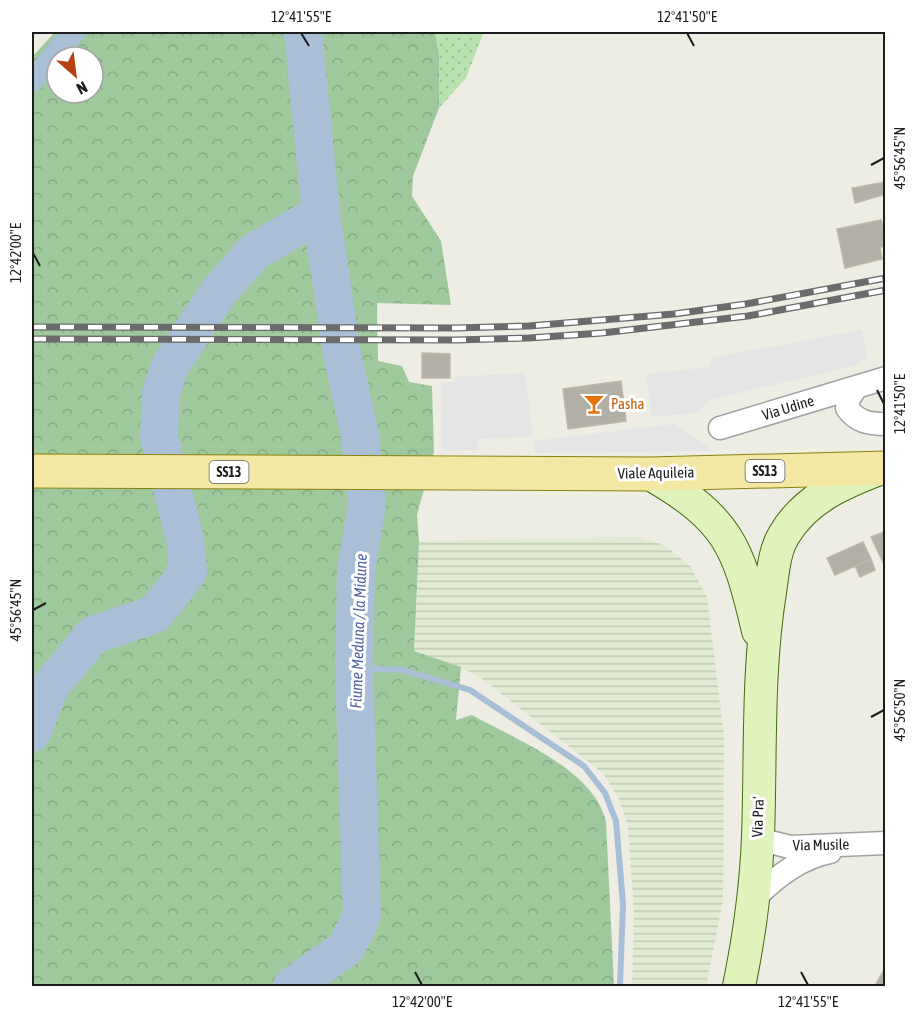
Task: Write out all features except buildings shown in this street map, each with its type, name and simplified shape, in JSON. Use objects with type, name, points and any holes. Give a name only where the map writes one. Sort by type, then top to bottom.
[{"type":"main road","name":"Viale Aquileia","points":[[32,471],[650,474],[884,468]]},
{"type":"street","name":"Via Udine","points":[[720,428],[885,378]]},
{"type":"street","points":[[856,388],[849,398],[847,408],[855,418],[870,424],[885,424]]},
{"type":"street","name":"Via Pra'","points":[[738,987],[753,901],[758,839],[762,645],[776,555],[782,537],[799,514],[820,497],[845,482],[884,468]]},
{"type":"street","name":"Via Pra'","points":[[650,474],[682,492],[725,533],[736,553],[762,645]]},
{"type":"street","name":"Via Musile","points":[[758,839],[790,847],[874,844]]},
{"type":"street","points":[[753,901],[780,875],[805,861],[825,853],[874,844]]},
{"type":"green space","points":[[55,32],[435,32],[439,55],[439,108],[413,176],[412,196],[441,241],[451,305],[377,303],[378,361],[402,366],[409,382],[432,386],[434,452],[417,515],[419,541],[414,651],[461,667],[456,720],[472,715],[551,758],[586,787],[599,803],[606,822],[614,986],[32,986],[32,57]]},
{"type":"green space","points":[[435,32],[484,32],[466,78],[439,108],[439,55]]},
{"type":"green space","points":[[640,537],[666,546],[690,566],[707,597],[724,736],[723,901],[706,986],[632,986],[634,912],[628,826],[619,799],[603,773],[481,678],[461,667],[414,651],[419,541]]},
{"type":"shaded area","points":[[862,330],[868,358],[853,366],[709,400],[697,413],[652,417],[646,374],[708,367],[712,362],[710,358]]},
{"type":"shaded area","points":[[525,373],[533,437],[478,439],[478,450],[442,451],[441,383],[455,382],[455,377]]},
{"type":"shaded area","points":[[674,424],[713,451],[535,453],[534,441]]},
{"type":"waterway","points":[[32,81],[74,32]]},
{"type":"waterway","name":"Fiume Meduna / la Midune","points":[[292,986],[346,948],[362,916],[354,668],[356,571],[367,504],[360,436],[342,353],[321,213],[303,32]]},
{"type":"waterway","name":"Fiume Meduna / la Midune","points":[[32,733],[49,688],[93,635],[155,614],[188,572],[185,539],[159,437],[161,393],[170,366],[220,290],[254,252],[321,213]]},
{"type":"waterway","points":[[354,668],[403,670],[470,690],[584,766],[605,793],[616,821],[623,904],[620,986]]},
{"type":"railway","points":[[32,327],[456,328],[529,326],[674,314],[746,304],[886,278]]},
{"type":"railway","points":[[32,339],[456,340],[529,338],[602,333],[748,316],[886,290]]},
{"type":"place","name":"Pasha","points":[[594,404]]}]
